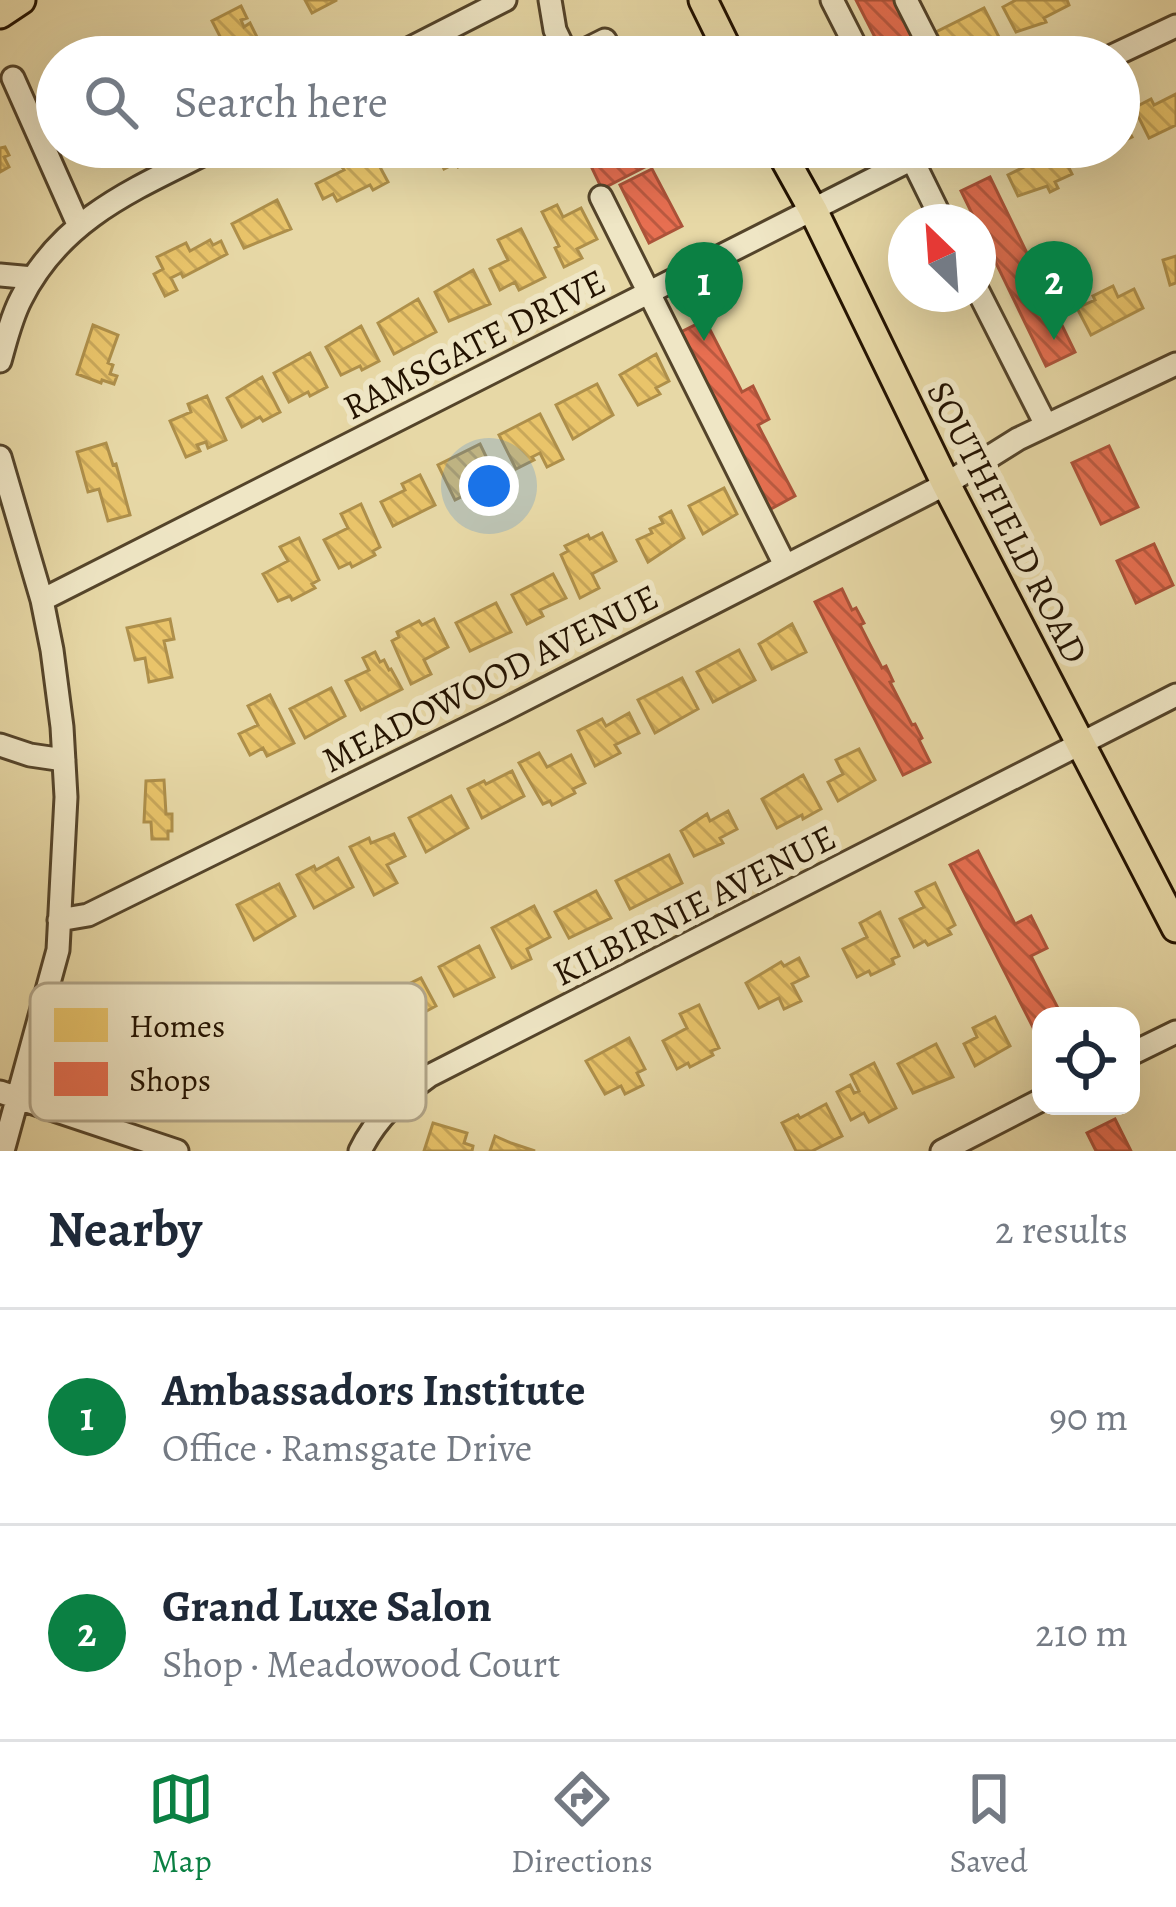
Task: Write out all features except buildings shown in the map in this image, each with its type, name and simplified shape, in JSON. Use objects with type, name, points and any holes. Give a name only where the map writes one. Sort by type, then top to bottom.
[{"type":"main road","points":[[0,14],[21,0]]},
{"type":"main road","points":[[703,0],[719,36]]},
{"type":"main road","name":"SOUTHFIELD ROAD","points":[[790,168],[946,484],[1176,928]]},
{"type":"street","points":[[434,36],[505,0]]},
{"type":"street","points":[[550,0],[561,36]]},
{"type":"street","points":[[832,0],[850,36]]},
{"type":"street","points":[[906,0],[924,36]]},
{"type":"street","points":[[1140,43],[1176,26]]},
{"type":"street","points":[[13,78],[36,130]]},
{"type":"street","points":[[53,168],[78,224]]},
{"type":"street","points":[[0,361],[20,300],[49,256],[78,224],[178,168]]},
{"type":"street","name":"RAMSGATE DRIVE","points":[[42,600],[895,168]]},
{"type":"street","points":[[917,168],[935,204]]},
{"type":"street","points":[[601,197],[785,565]]},
{"type":"street","points":[[0,275],[34,278]]},
{"type":"street","points":[[989,312],[1046,425]]},
{"type":"street","name":"MEADOWOOD AVENUE","points":[[59,920],[88,915],[502,711],[946,484],[1046,425],[1176,364]]},
{"type":"street","points":[[0,457],[42,600],[64,760],[66,831],[58,950],[47,983]]},
{"type":"street","name":"KILBIRNIE AVENUE","points":[[426,1078],[1176,695]]},
{"type":"street","points":[[0,745],[64,760]]},
{"type":"street","points":[[1140,1050],[1176,1032]]},
{"type":"street","points":[[3,1151],[9,1095],[30,1033]]},
{"type":"street","points":[[942,1151],[1032,1105]]},
{"type":"street","points":[[87,1121],[177,1151]]},
{"type":"street","name":"KILBIRNIE AVENUE","points":[[360,1151],[378,1121]]},
{"type":"place","name":"Grand Luxe Salon","points":[[1054,340]]},
{"type":"place","name":"Ambassadors Institute","points":[[704,341]]}]
